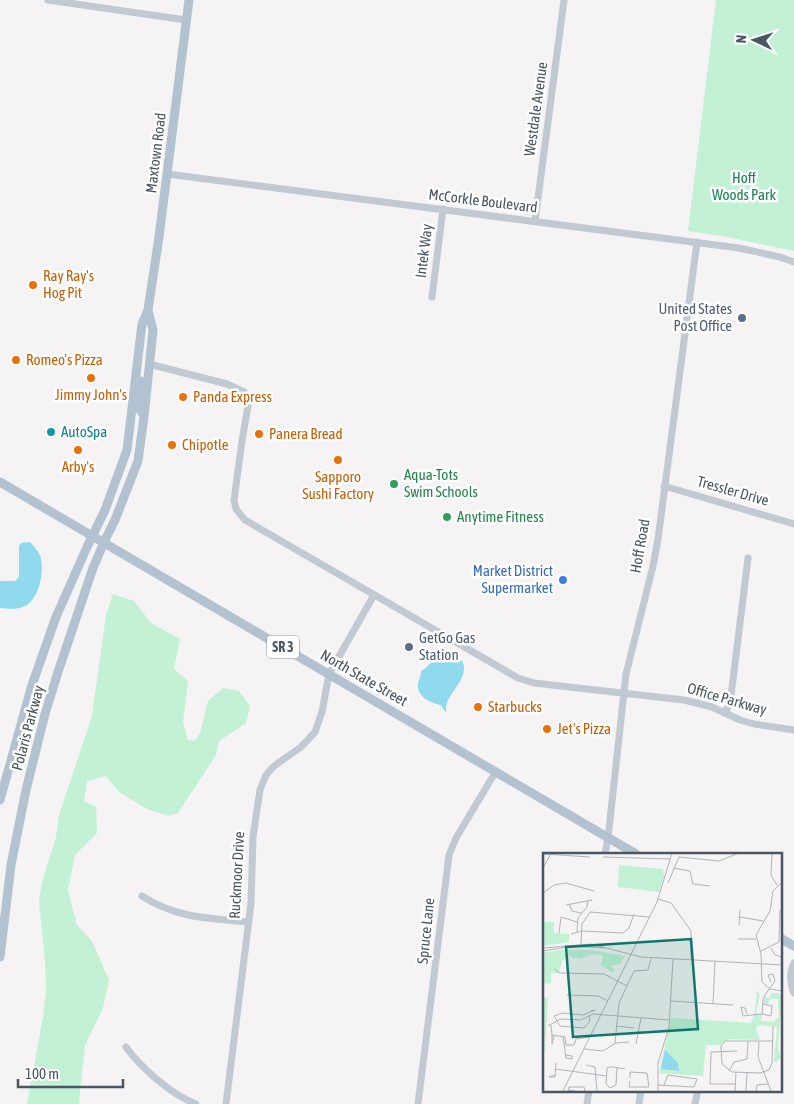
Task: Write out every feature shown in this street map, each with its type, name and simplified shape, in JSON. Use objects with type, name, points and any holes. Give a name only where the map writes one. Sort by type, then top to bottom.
[{"type":"main road","name":"Maxtown Road","points":[[92,536],[105,510],[127,450],[142,324],[148,310],[189,0]]},
{"type":"main road","name":"Maxtown Road","points":[[104,542],[115,520],[138,461],[153,330],[148,310]]},
{"type":"main road","points":[[138,358],[142,365],[140,410],[144,417]]},
{"type":"main road","name":"North State Street","points":[[0,482],[634,853]]},
{"type":"main road","name":"Polaris Parkway","points":[[0,800],[32,684],[56,617],[92,536]]},
{"type":"main road","name":"Polaris Parkway","points":[[0,957],[11,865],[34,758],[58,672],[104,542]]},
{"type":"main road","points":[[782,939],[794,946]]},
{"type":"street","points":[[48,0],[186,20]]},
{"type":"street","name":"Westdale Avenue","points":[[535,221],[564,0]]},
{"type":"street","name":"McCorkle Boulevard","points":[[167,174],[697,242],[758,251],[794,262]]},
{"type":"street","name":"Intek Way","points":[[432,296],[443,209]]},
{"type":"street","name":"Hoff Road","points":[[605,853],[623,693],[636,628],[653,566],[658,539],[697,242]]},
{"type":"street","name":"Office Parkway","points":[[149,364],[227,384],[244,392],[249,400],[234,500],[236,509],[245,520],[518,678],[534,683],[684,700],[699,703],[754,724],[794,730]]},
{"type":"street","name":"Tressler Drive","points":[[664,486],[794,524]]},
{"type":"street","points":[[724,713],[730,704],[748,558]]},
{"type":"street","name":"Ruckmoor Drive","points":[[226,1104],[249,922],[253,837],[260,790],[266,775],[274,766],[301,747],[315,732],[322,712],[329,674],[374,595]]},
{"type":"street","name":"Spruce Lane","points":[[418,1104],[449,855],[459,833],[496,772]]},
{"type":"street","points":[[142,896],[161,907],[182,915],[211,920],[249,922]]},
{"type":"street","points":[[794,963],[791,970],[791,981],[794,993]]},
{"type":"street","points":[[126,1047],[143,1066],[174,1093],[196,1104]]},
{"type":"green space","name":"Hoff Woods Park","points":[[716,0],[794,0],[794,251],[688,231]]},
{"type":"green space","points":[[113,594],[134,601],[151,623],[180,639],[174,669],[188,681],[183,723],[188,740],[195,741],[200,733],[208,701],[223,688],[239,691],[250,706],[246,723],[219,741],[216,755],[178,813],[168,816],[147,809],[119,792],[106,776],[87,781],[84,801],[96,807],[97,833],[75,855],[68,890],[77,925],[92,941],[109,980],[103,1008],[85,1046],[80,1104],[27,1104],[46,991],[39,902],[42,882],[56,837],[59,815],[92,716],[106,615]]},
{"type":"water","points":[[30,542],[40,555],[42,575],[38,589],[31,601],[24,607],[14,609],[0,608],[0,581],[15,581],[19,577],[19,546],[21,543]]},
{"type":"water","points":[[441,658],[455,661],[461,660],[464,665],[461,680],[447,702],[446,713],[441,705],[433,703],[422,696],[418,688],[421,671],[435,660]]},
{"type":"place","name":"Ray Ray's Hog Pit","points":[[33,285]]},
{"type":"place","name":"United States Post Office","points":[[742,318]]},
{"type":"place","name":"Romeo's Pizza","points":[[16,360]]},
{"type":"place","name":"Jimmy John's","points":[[91,378]]},
{"type":"place","name":"Panda Express","points":[[183,397]]},
{"type":"place","name":"AutoSpa","points":[[51,432]]},
{"type":"place","name":"Panera Bread","points":[[259,434]]},
{"type":"place","name":"Chipotle","points":[[172,445]]},
{"type":"place","name":"Arby's","points":[[78,450]]},
{"type":"place","name":"Sapporo Sushi Factory","points":[[338,460]]},
{"type":"place","name":"Aqua-Tots Swim Schools","points":[[394,484]]},
{"type":"place","name":"Anytime Fitness","points":[[447,517]]},
{"type":"place","name":"Market District Supermarket","points":[[563,580]]},
{"type":"place","name":"GetGo Gas Station","points":[[409,647]]},
{"type":"place","name":"Starbucks","points":[[478,707]]},
{"type":"place","name":"Jet's Pizza","points":[[547,729]]}]
